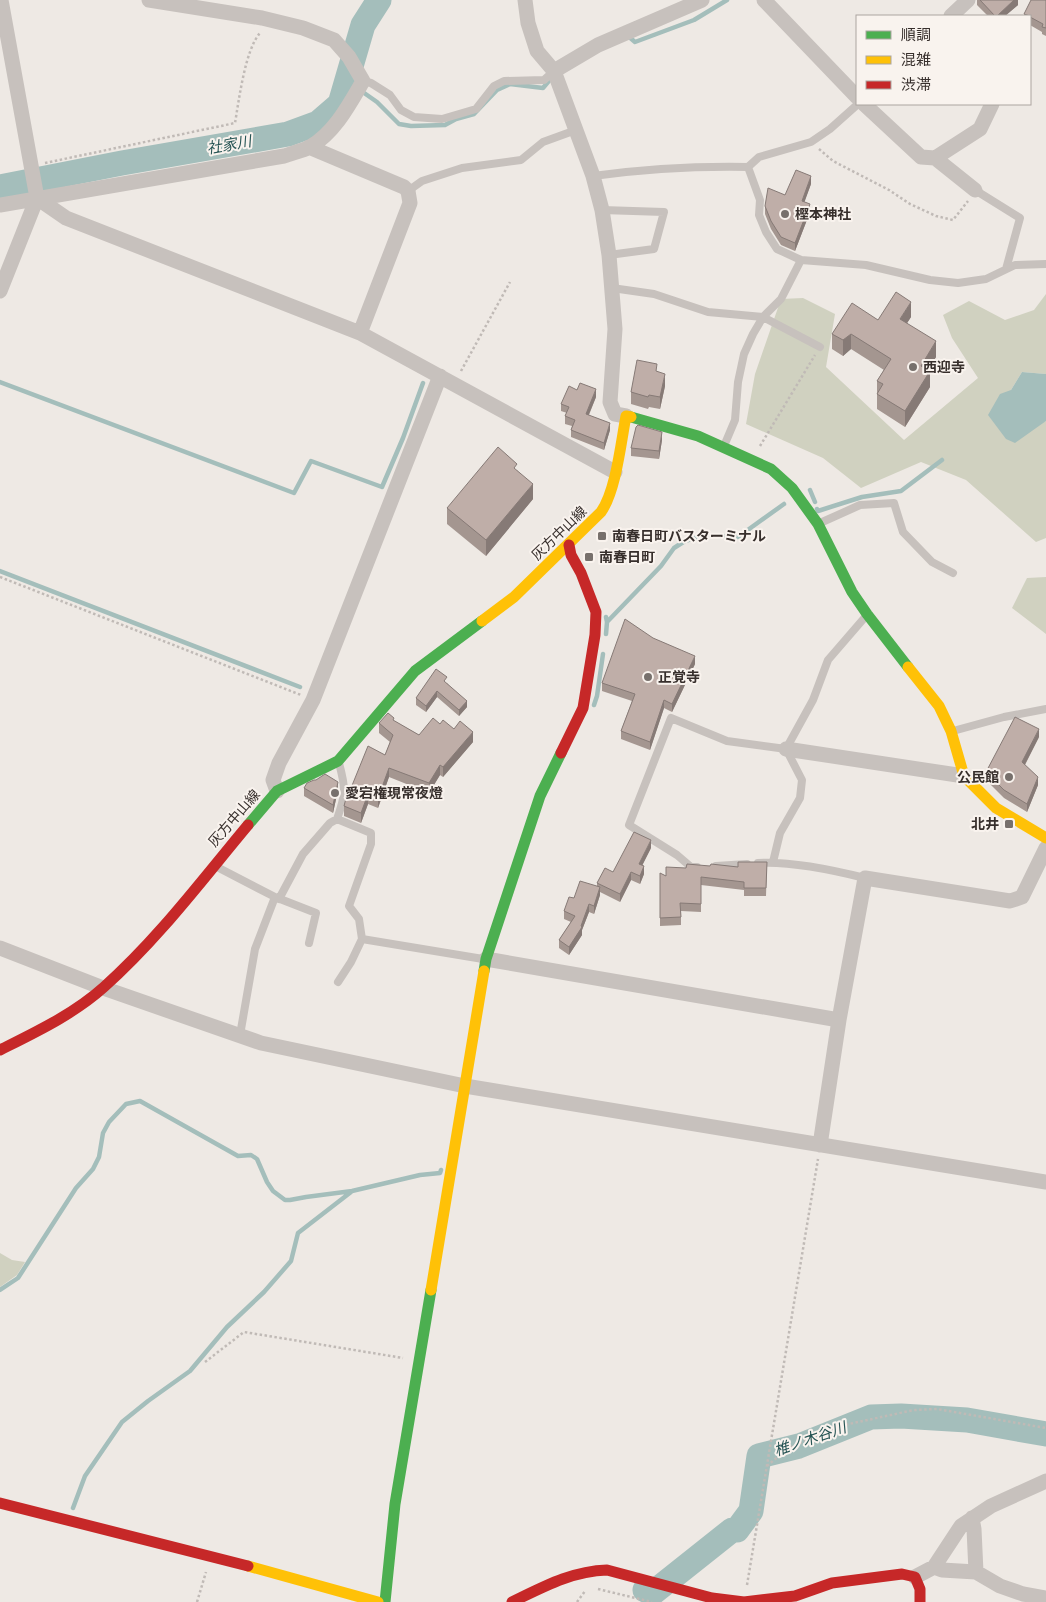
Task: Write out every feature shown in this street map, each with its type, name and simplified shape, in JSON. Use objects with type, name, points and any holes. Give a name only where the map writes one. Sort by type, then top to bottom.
[{"type":"street","points":[[0,291],[37,198],[1,0]]},
{"type":"street","points":[[0,204],[284,156],[309,147],[326,135],[344,114],[363,81],[349,56],[334,40],[304,28],[271,20],[149,0]]},
{"type":"street","points":[[525,0],[528,23],[537,51],[554,71],[593,176],[602,210],[609,255],[615,328],[610,402],[615,414],[698,436],[771,468],[792,488],[818,524],[852,592],[939,706],[951,731],[964,776],[996,808],[1046,838]]},
{"type":"street","points":[[554,71],[598,45],[702,0]]},
{"type":"street","points":[[764,0],[856,96]]},
{"type":"street","points":[[952,15],[968,0]]},
{"type":"street","points":[[865,105],[921,157],[935,158],[975,190]]},
{"type":"street","points":[[935,158],[980,129],[992,105]]},
{"type":"street","points":[[309,147],[404,186],[408,191],[410,203],[360,333]]},
{"type":"street","points":[[37,198],[66,218],[360,333],[615,472]]},
{"type":"street","points":[[276,791],[273,780],[313,700],[440,376]]},
{"type":"street","name":"灰方中山線","points":[[0,1050],[54,1023],[103,988],[148,943],[276,791],[338,761],[416,671],[514,597],[569,545],[606,505],[615,472],[626,416]]},
{"type":"street","points":[[385,1602],[395,1504],[486,959],[540,796],[583,708],[595,635],[596,612],[581,573],[571,555],[569,545]]},
{"type":"street","points":[[786,749],[964,776]]},
{"type":"street","points":[[820,1145],[839,1020],[865,878],[1010,901],[1022,897],[1046,848]]},
{"type":"street","points":[[0,948],[103,988],[261,1043],[464,1086],[1046,1182]]},
{"type":"street","points":[[486,959],[839,1020]]},
{"type":"street","points":[[512,1602],[577,1572],[595,1569],[607,1570],[712,1598],[744,1602],[795,1596],[832,1583],[902,1574],[915,1577],[934,1567],[961,1526],[991,1506],[1046,1481]]},
{"type":"street","points":[[0,1503],[23,1507],[211,1556],[378,1602]]},
{"type":"street","points":[[972,1518],[976,1572]]},
{"type":"street","points":[[934,1567],[942,1570],[976,1572],[1000,1586],[1023,1594],[1046,1598]]},
{"type":"street","points":[[915,1577],[920,1590],[920,1602]]},
{"type":"lane","points":[[363,81],[371,83],[390,95],[401,110],[414,117],[442,120],[476,109],[494,86],[504,80],[544,80],[554,71]]},
{"type":"lane","points":[[593,176],[650,169],[699,166],[748,167],[759,157],[810,142],[830,129],[857,105]]},
{"type":"lane","points":[[408,191],[422,182],[462,168],[521,160],[543,142],[576,130]]},
{"type":"lane","points":[[748,167],[760,200],[759,216],[766,232],[777,249],[801,260],[866,265],[930,280],[958,284],[986,279],[1015,265],[1046,264]]},
{"type":"lane","points":[[975,190],[1020,218],[1006,270]]},
{"type":"lane","points":[[602,210],[664,212],[654,249],[609,255]]},
{"type":"lane","points":[[724,448],[735,420],[738,382],[744,354],[752,334],[764,317],[781,299],[801,260]]},
{"type":"lane","points":[[612,288],[654,294],[708,312],[764,317],[820,347]]},
{"type":"lane","points":[[818,524],[860,505],[894,503],[903,532],[932,562],[953,573]]},
{"type":"lane","points":[[786,749],[814,700],[828,660],[867,614]]},
{"type":"lane","points":[[951,731],[1004,717],[1046,709]]},
{"type":"lane","points":[[786,749],[726,741],[671,718],[629,825],[691,867],[774,862],[846,873],[865,878]]},
{"type":"lane","points":[[774,862],[780,833],[800,798],[802,780],[786,749]]},
{"type":"lane","points":[[240,1035],[255,949],[277,898],[303,854],[330,823],[337,819],[345,798],[345,784],[338,761]]},
{"type":"lane","points":[[337,819],[371,833],[371,844],[349,906],[359,919],[362,939],[352,962],[338,982]]},
{"type":"lane","points":[[213,865],[277,898],[316,913],[309,944]]},
{"type":"lane","points":[[362,939],[486,959]]},
{"type":"path","points":[[31,166],[235,124],[242,83],[256,37],[271,20]]},
{"type":"path","points":[[810,142],[834,161],[889,190],[910,204],[936,216],[953,220],[975,190]]},
{"type":"path","points":[[454,384],[510,282]]},
{"type":"path","points":[[751,460],[820,347]]},
{"type":"path","points":[[0,577],[313,700]]},
{"type":"path","points":[[744,1602],[820,1145]]},
{"type":"path","points":[[206,1362],[244,1332],[419,1361]]},
{"type":"path","points":[[767,1467],[787,1449],[835,1427],[914,1410],[937,1409],[1046,1428]]},
{"type":"path","points":[[197,1602],[211,1556]]},
{"type":"path","points":[[596,1588],[652,1602]]},
{"type":"path","points":[[577,1602],[585,1590],[591,1590]]},
{"type":"green space","points":[[1046,294],[1046,374],[1022,372],[1011,390],[1041,423],[1046,421],[1046,538],[1036,542],[966,480],[921,462],[861,488],[823,458],[746,424],[755,374],[781,299],[803,298],[835,314],[826,367],[904,440],[978,378],[952,338],[943,315],[969,301],[1005,320],[1034,310]]},
{"type":"green space","points":[[1046,577],[1046,634],[1012,608],[1027,578]]},
{"type":"green space","points":[[0,1253],[12,1260],[25,1262],[17,1275],[0,1287]]},
{"type":"water","points":[[1022,372],[1046,374],[1046,421],[1015,443],[1006,439],[988,415],[1000,394],[1011,390]]},
{"type":"building","points":[[980,0],[1014,0],[998,15],[994,15]]},
{"type":"building","points":[[1031,0],[1046,0],[1046,28],[1042,27],[1043,24],[1031,18],[1031,15],[1024,14]]},
{"type":"building","name":"樫本神社","points":[[796,170],[811,176],[802,201],[810,204],[795,243],[781,237],[771,221],[765,206],[768,188],[785,195]]},
{"type":"building","points":[[896,292],[911,302],[900,319],[936,341],[921,366],[930,371],[905,411],[877,394],[883,384],[877,381],[891,359],[851,334],[843,340],[832,334],[852,303],[878,320]]},
{"type":"building","points":[[637,360],[657,364],[656,371],[665,374],[660,397],[649,395],[648,397],[631,392]]},
{"type":"building","points":[[580,383],[596,389],[586,414],[610,423],[604,443],[571,430],[575,420],[565,416],[569,407],[561,404],[569,386],[577,390]]},
{"type":"building","points":[[638,425],[662,432],[659,451],[631,448]]},
{"type":"building","points":[[498,447],[517,464],[514,468],[533,484],[486,540],[447,508]]},
{"type":"building","name":"正覚寺","points":[[625,619],[653,638],[695,656],[672,704],[664,700],[650,742],[621,731],[635,694],[602,683]]},
{"type":"building","points":[[436,669],[447,677],[444,681],[467,701],[459,710],[437,691],[426,706],[416,698]]},
{"type":"building","points":[[388,713],[394,718],[393,720],[419,735],[433,718],[440,724],[443,720],[454,729],[460,721],[473,732],[443,767],[440,765],[429,783],[389,768],[378,798],[368,794],[361,813],[344,806],[349,787],[351,788],[368,746],[385,755],[393,735],[379,723]]},
{"type":"building","name":"公民館","points":[[1015,717],[1039,729],[1022,762],[1038,777],[1027,804],[1004,790],[986,772]]},
{"type":"building","points":[[325,774],[338,782],[333,805],[304,788],[307,783]]},
{"type":"building","points":[[634,832],[651,840],[639,864],[644,866],[640,876],[631,872],[620,894],[597,883],[605,868],[613,872]]},
{"type":"building","points":[[738,862],[767,862],[766,888],[744,888],[744,882],[701,877],[701,904],[680,903],[681,917],[660,918],[660,873],[666,876],[666,867],[686,868],[687,864],[710,866],[711,864],[738,867]]},
{"type":"building","points":[[580,881],[600,887],[594,906],[589,904],[582,927],[569,947],[559,940],[575,916],[564,911],[569,897],[574,898]]},
{"type":"waterway","name":"社家川","points":[[0,187],[122,163],[288,134],[318,123],[340,104],[363,25],[379,0]]},
{"type":"waterway","points":[[628,36],[635,42],[694,20],[727,0]]},
{"type":"waterway","points":[[347,81],[377,102],[399,124],[411,126],[445,125],[456,119],[474,114],[497,90],[510,84],[543,88],[553,76]]},
{"type":"waterway","points":[[0,382],[294,493],[311,461],[382,487],[403,438],[423,383]]},
{"type":"waterway","points":[[817,509],[818,511],[862,497],[901,491],[942,460]]},
{"type":"waterway","points":[[810,490],[815,502]]},
{"type":"waterway","points":[[607,622],[661,566],[674,548],[685,541],[705,535],[738,537],[784,504]]},
{"type":"waterway","points":[[0,571],[300,687]]},
{"type":"waterway","points":[[606,617],[606,634]]},
{"type":"waterway","points":[[594,705],[603,654]]},
{"type":"waterway","points":[[0,1290],[18,1278],[76,1188],[93,1169],[99,1157],[103,1133],[109,1122],[126,1104],[140,1101],[238,1156],[251,1155],[257,1159],[273,1191],[285,1200],[352,1191],[420,1175],[440,1173],[441,1170]]},
{"type":"waterway","points":[[73,1508],[85,1476],[122,1422],[190,1371],[227,1327],[264,1292],[291,1261],[298,1233],[351,1192]]},
{"type":"waterway","name":"椎ノ木谷川","points":[[645,1590],[654,1592],[732,1530],[737,1530],[751,1511],[759,1456],[799,1446],[871,1417],[901,1416],[967,1420],[1046,1434]]},
{"type":"traffic: fast","points":[[631,417],[698,436],[771,469],[792,488],[818,524],[852,592],[908,667]]},
{"type":"traffic: fast","points":[[248,825],[277,791],[338,761],[415,671],[482,621]]},
{"type":"traffic: fast","points":[[484,971],[486,959],[540,796],[561,753]]},
{"type":"traffic: fast","points":[[385,1602],[395,1504],[431,1290]]},
{"type":"traffic: slow","points":[[482,621],[514,597],[601,512],[611,492],[626,416],[631,417]]},
{"type":"traffic: slow","points":[[908,667],[939,706],[951,731],[964,776],[996,808],[1046,838]]},
{"type":"traffic: slow","points":[[431,1290],[484,971]]},
{"type":"traffic: slow","points":[[248,1566],[378,1602]]},
{"type":"traffic: jam","points":[[561,753],[583,708],[595,635],[596,612],[581,573],[571,555],[569,545]]},
{"type":"traffic: jam","points":[[0,1050],[80,1006],[124,969],[161,929],[248,825]]},
{"type":"traffic: jam","points":[[0,1503],[248,1566]]},
{"type":"traffic: jam","points":[[512,1602],[570,1577],[582,1573],[607,1570],[712,1598],[744,1602],[795,1596],[832,1583],[902,1574],[915,1577],[920,1589],[920,1602]]},
{"type":"place","name":"樫本神社","points":[[785,214]]},
{"type":"place","name":"西迎寺","points":[[913,367]]},
{"type":"place","name":"南春日町バスターミナル","points":[[602,536]]},
{"type":"place","name":"南春日町","points":[[589,557]]},
{"type":"place","name":"正覚寺","points":[[648,677]]},
{"type":"place","name":"公民館","points":[[1009,777]]},
{"type":"place","name":"愛宕権現常夜燈","points":[[335,793]]},
{"type":"place","name":"北井","points":[[1009,824]]}]
